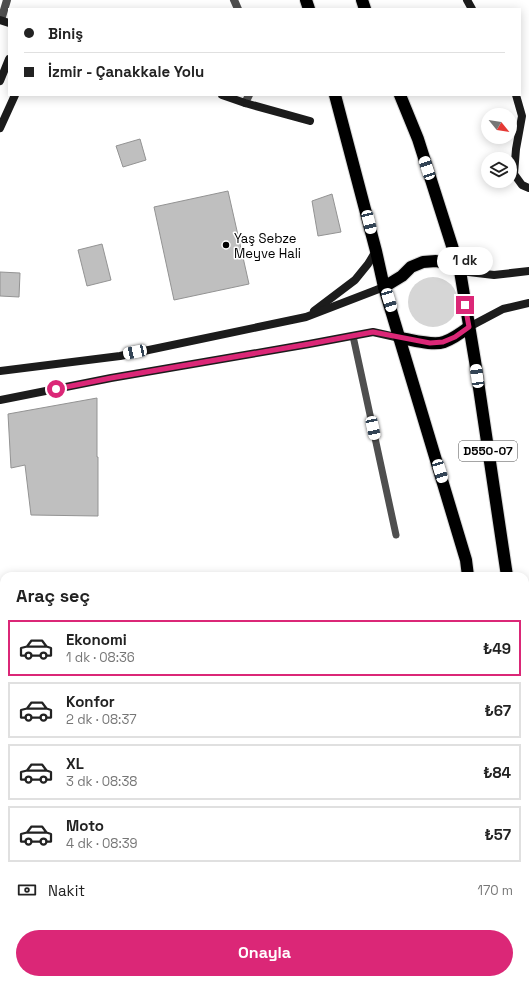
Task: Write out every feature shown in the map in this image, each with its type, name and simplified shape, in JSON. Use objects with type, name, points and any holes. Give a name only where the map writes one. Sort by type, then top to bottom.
[{"type":"highway","points":[[335,96],[384,287],[466,560],[468,572]]},
{"type":"highway","points":[[400,96],[418,139],[460,271],[469,327],[455,337],[443,342],[430,343],[400,338]]},
{"type":"highway","points":[[384,287],[402,276],[411,267],[423,262],[436,261],[448,264],[460,271]]},
{"type":"highway","name":"D550-07","points":[[469,327],[506,572]]},
{"type":"main road","points":[[0,81],[8,61]]},
{"type":"main road","points":[[0,128],[15,96]]},
{"type":"main road","points":[[228,96],[247,99],[310,121]]},
{"type":"main road","points":[[516,96],[522,116],[516,149],[514,174],[522,185],[529,188]]},
{"type":"main road","points":[[306,317],[355,280],[376,251]]},
{"type":"main road","points":[[460,271],[494,275],[529,272]]},
{"type":"main road","points":[[0,371],[120,356],[306,317],[384,287]]},
{"type":"main road","points":[[469,327],[503,309],[529,303]]},
{"type":"main road","points":[[0,400],[111,378],[373,332],[400,338]]},
{"type":"street","points":[[3,21],[7,0]]},
{"type":"lane","points":[[353,336],[396,535]]},
{"type":"shaded area","points":[[433,277],[442,279],[453,288],[458,302],[456,311],[447,322],[433,327],[424,325],[413,316],[408,302],[410,293],[419,282]]},
{"type":"building","points":[[140,139],[146,160],[123,167],[116,146]]},
{"type":"building","points":[[228,191],[249,284],[174,300],[154,207]]},
{"type":"building","points":[[332,194],[341,232],[318,236],[312,201]]},
{"type":"building","points":[[102,244],[111,280],[87,286],[78,250]]},
{"type":"building","points":[[0,272],[20,273],[19,297],[0,296]]},
{"type":"building","points":[[97,398],[98,516],[31,515],[25,465],[11,468],[8,414]]},
{"type":"place","name":"Yaş Sebze Meyve Hali","points":[[226,245]]},
{"type":"route","points":[[56,389],[373,332],[430,343],[443,342],[455,337],[469,327],[465,305]]}]
